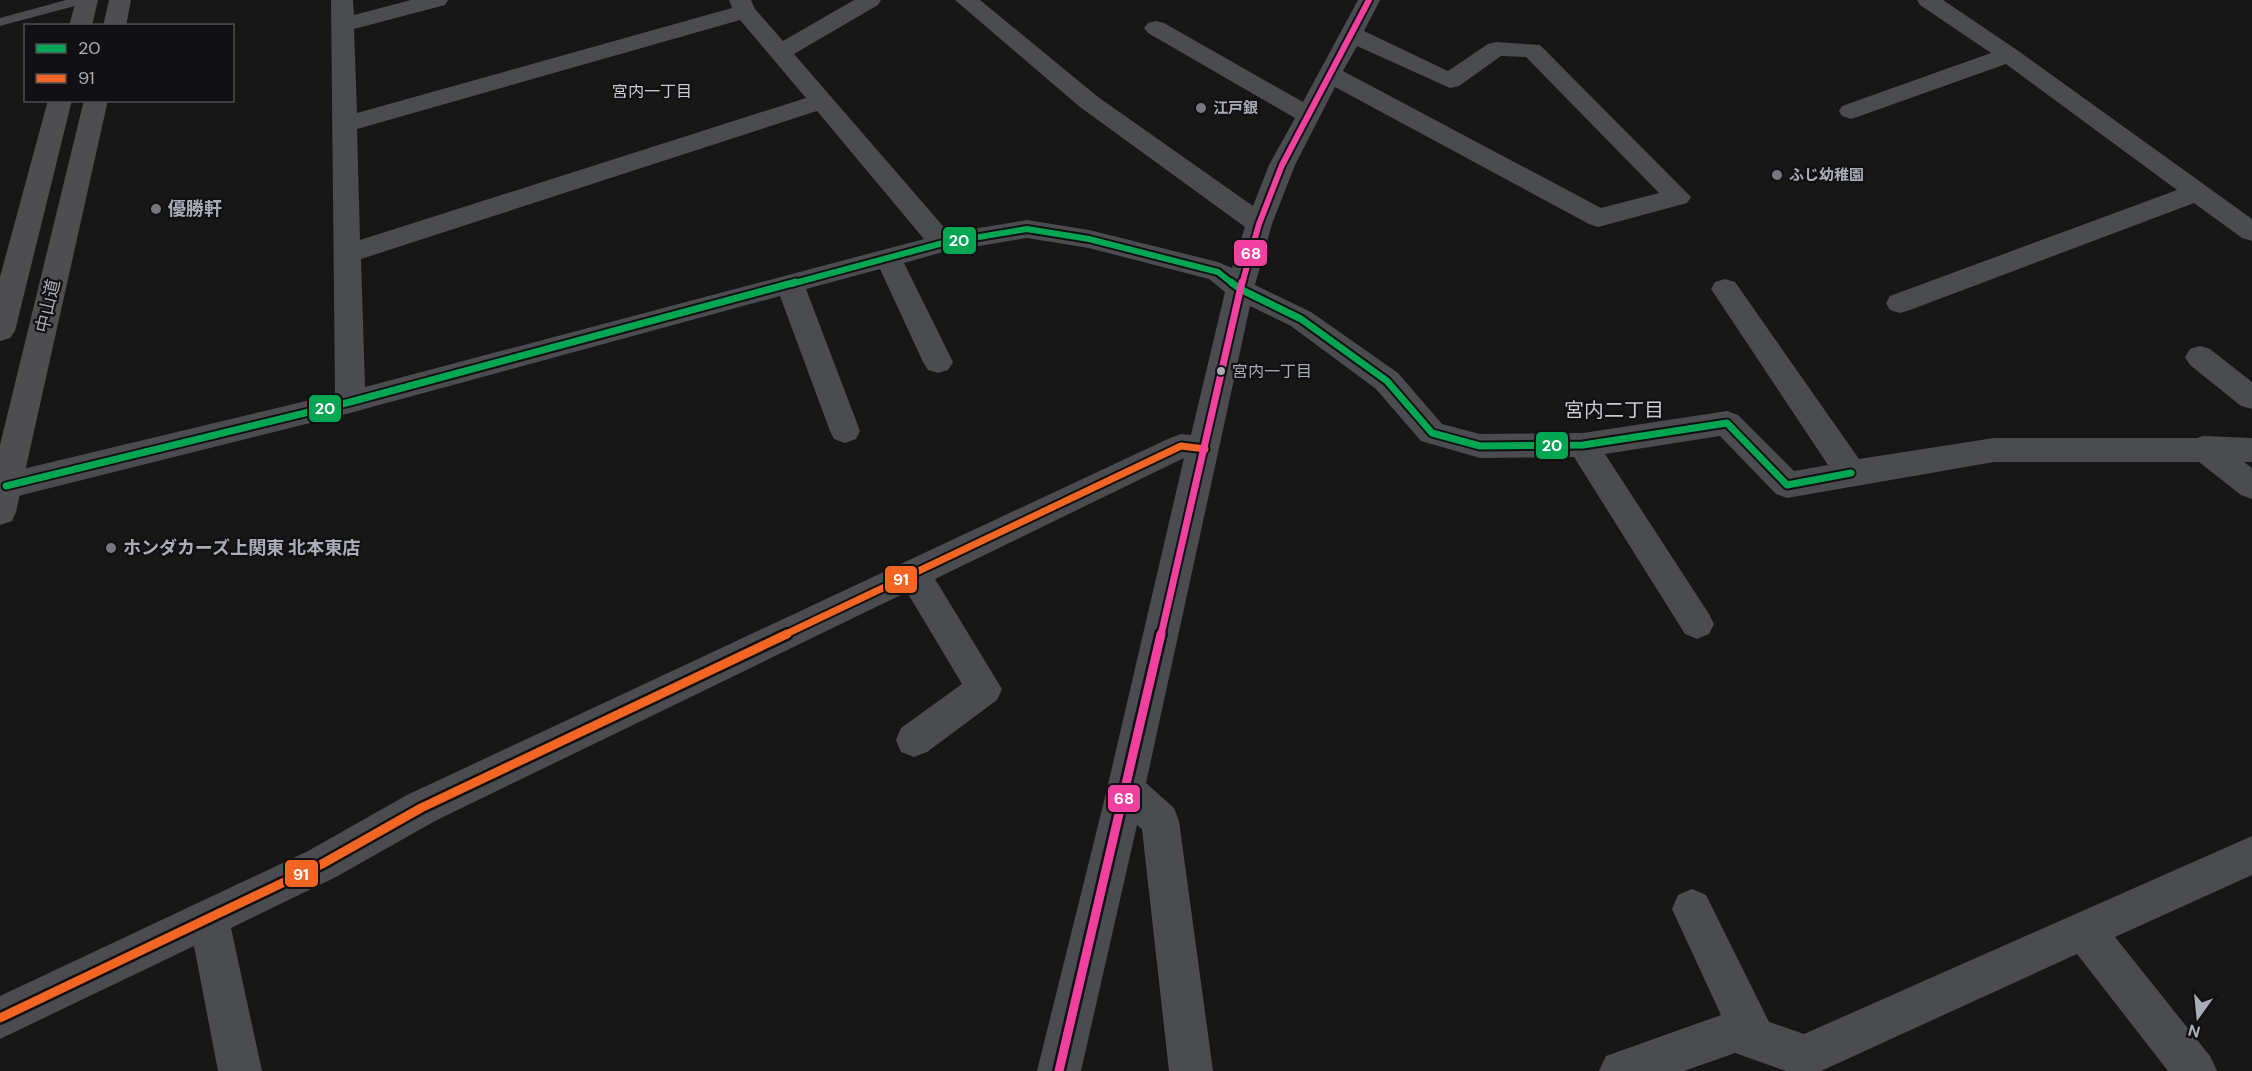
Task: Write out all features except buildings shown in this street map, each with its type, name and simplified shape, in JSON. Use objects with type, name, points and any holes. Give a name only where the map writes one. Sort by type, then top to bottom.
[{"type":"highway","points":[[81,24],[87,0]]},
{"type":"highway","points":[[114,24],[120,0]]},
{"type":"highway","points":[[0,331],[59,102]]},
{"type":"highway","name":"中山道","points":[[3,499],[96,102]]},
{"type":"street","points":[[342,0],[350,402]]},
{"type":"street","points":[[343,25],[437,0]]},
{"type":"street","points":[[780,52],[870,0]]},
{"type":"street","points":[[966,0],[1089,102],[1259,224]]},
{"type":"street","points":[[1928,0],[2009,55],[2252,232]]},
{"type":"street","points":[[344,125],[743,3],[780,52],[943,243]]},
{"type":"street","points":[[1059,1071],[1205,449],[1240,289],[1259,224],[1282,165],[1330,74],[1357,11],[1450,81],[1496,49],[1532,50],[1678,197],[1598,218],[1330,74]]},
{"type":"street","points":[[1156,28],[1308,115]]},
{"type":"street","points":[[1851,111],[2009,55]]},
{"type":"street","points":[[347,254],[822,101]]},
{"type":"street","points":[[1900,303],[2197,192]]},
{"type":"street","points":[[3,499],[350,402],[943,243],[1027,229],[1089,239],[1218,272],[1240,289],[1301,319],[1387,381],[1432,433],[1480,446],[1583,445],[1727,423],[1787,485],[1851,472],[1994,450],[2203,448],[2252,450]]},
{"type":"street","points":[[888,258],[938,362]]},
{"type":"street","points":[[790,284],[845,431]]},
{"type":"street","points":[[1725,289],[1851,472]]},
{"type":"street","points":[[2200,357],[2252,398]]},
{"type":"street","points":[[1583,445],[1697,624]]},
{"type":"street","points":[[0,1018],[322,864],[421,808],[1181,446],[1205,449]]},
{"type":"street","points":[[2203,448],[2252,486]]},
{"type":"street","points":[[914,574],[984,689],[914,740]]},
{"type":"street","points":[[1126,789],[1160,821],[1191,1071]]},
{"type":"street","points":[[1622,1071],[1735,1032],[1805,1056],[1826,1060],[2083,930],[2252,855]]},
{"type":"street","points":[[1692,909],[1754,1038]]},
{"type":"street","points":[[209,919],[240,1071]]},
{"type":"street","points":[[2083,930],[2195,1071]]},
{"type":"lane","points":[[0,22],[81,0]]},
{"type":"transit line","name":"68","points":[[1059,1071],[1240,289],[1259,224],[1282,165],[1369,0]]},
{"type":"transit line","name":"20","points":[[6,486],[350,402],[943,243],[1027,229],[1089,239],[1218,272],[1240,289],[1301,319],[1387,381],[1432,433],[1480,446],[1583,445],[1727,423],[1787,485],[1851,473]]},
{"type":"transit line","name":"91","points":[[0,1018],[322,864],[421,808],[1181,446],[1205,449]]},
{"type":"place","name":"江戸銀","points":[[1201,108]]},
{"type":"place","name":"ふじ幼稚園","points":[[1777,175]]},
{"type":"place","name":"優勝軒","points":[[156,209]]},
{"type":"place","name":"宮内一丁目","points":[[1221,371]]},
{"type":"place","name":"ホンダカーズ上関東 北本東店","points":[[111,548]]},
{"type":"district","name":"宮内一丁目","points":[[652,91]]},
{"type":"district","name":"宮内二丁目","points":[[1614,410]]}]
